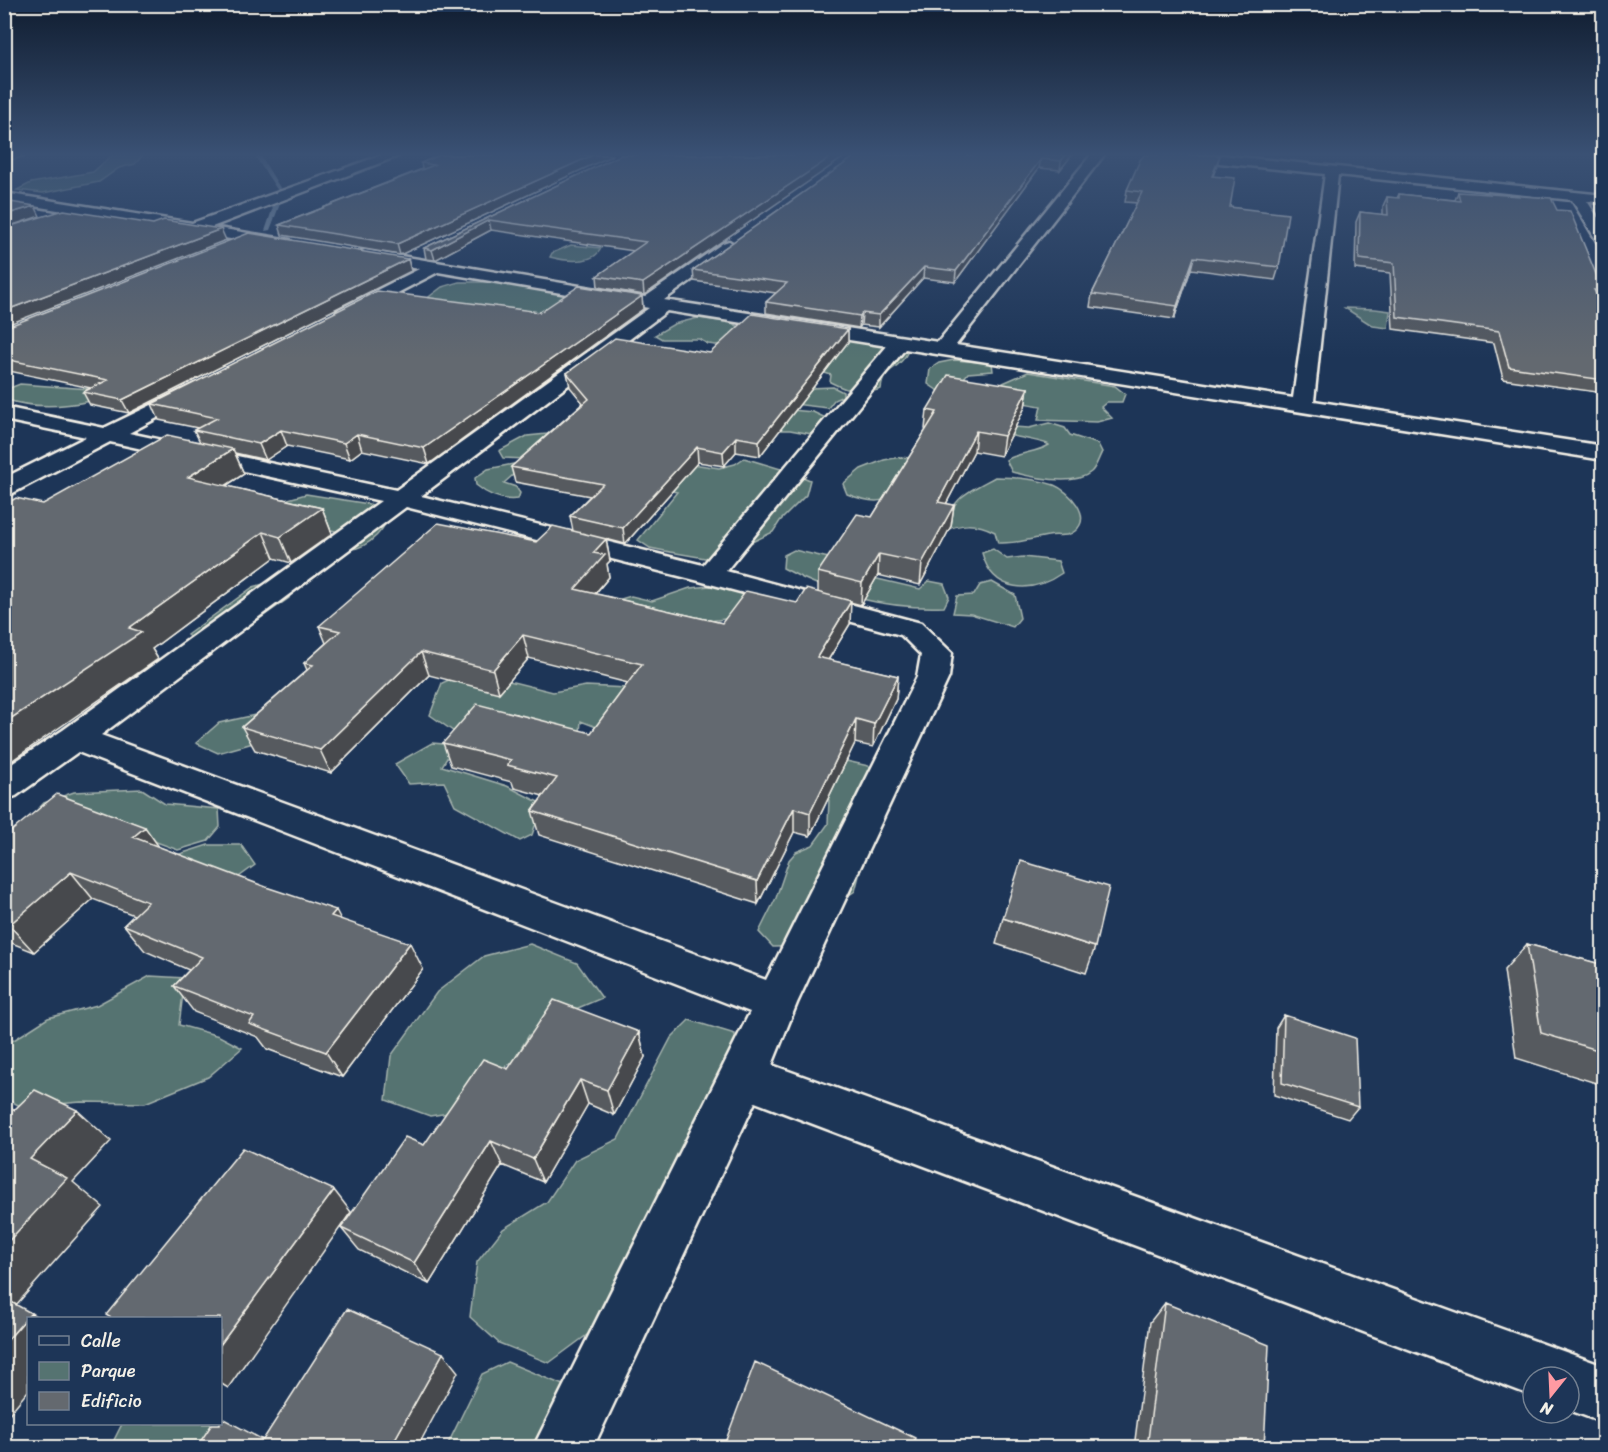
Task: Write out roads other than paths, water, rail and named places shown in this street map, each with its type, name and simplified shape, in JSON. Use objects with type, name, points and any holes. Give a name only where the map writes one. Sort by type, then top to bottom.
[{"type":"street","points":[[156,223],[297,245]]},
{"type":"street","points":[[192,229],[209,223]]},
{"type":"street","points":[[943,349],[1044,223]]},
{"type":"street","points":[[1303,405],[1326,223]]},
{"type":"street","points":[[1593,223],[1604,240]]},
{"type":"street","points":[[4,787],[75,738],[401,498],[745,235]]},
{"type":"street","points":[[218,251],[250,238]]},
{"type":"street","points":[[345,252],[404,261],[431,259],[657,304],[1604,453]]},
{"type":"street","points":[[329,321],[431,259]]},
{"type":"street","points":[[709,575],[900,342]]},
{"type":"street","points":[[4,488],[212,382]]},
{"type":"street","points":[[4,413],[401,498],[709,575],[911,629],[937,653],[933,677],[776,1003],[744,1076],[562,1448]]},
{"type":"street","points":[[75,738],[776,1003]]},
{"type":"street","points":[[744,1076],[1524,1365]]},
{"type":"street","points":[[1581,1386],[1604,1395]]},
{"type":"waterway","points":[[267,230],[270,223]]}]
